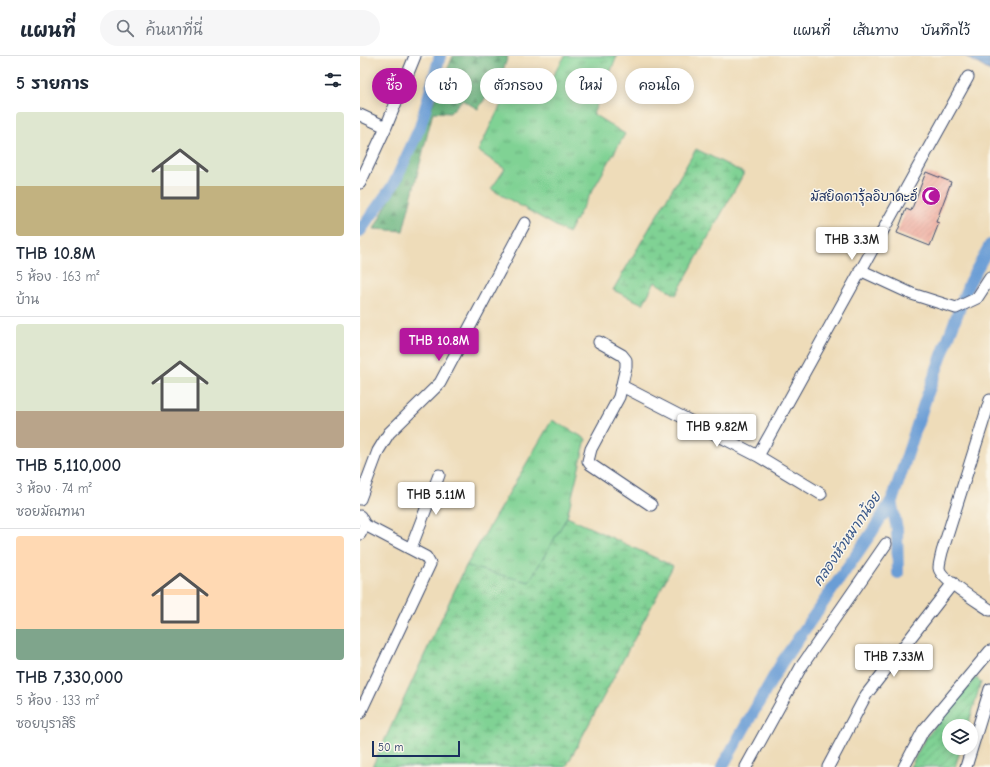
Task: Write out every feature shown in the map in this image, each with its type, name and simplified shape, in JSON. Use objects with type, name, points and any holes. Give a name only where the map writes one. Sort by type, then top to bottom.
[{"type":"street","points":[[360,183],[386,127],[415,56]]},
{"type":"street","points":[[758,456],[968,77]]},
{"type":"street","points":[[360,115],[386,127]]},
{"type":"street","points":[[360,499],[378,451],[389,433],[440,384],[525,223]]},
{"type":"street","points":[[860,270],[912,294],[956,308],[977,298],[990,278]]},
{"type":"street","points":[[599,342],[622,355],[626,360],[626,367],[619,397],[591,449],[588,461],[590,464],[651,505]]},
{"type":"street","points":[[622,386],[758,456],[821,494]]},
{"type":"street","points":[[990,400],[939,568],[942,573],[953,583],[990,610]]},
{"type":"street","points":[[411,548],[439,475]]},
{"type":"street","points":[[360,713],[430,564],[426,557],[411,548],[400,545],[362,525]]},
{"type":"street","points":[[746,767],[801,667],[886,544]]},
{"type":"street","points":[[828,767],[866,695],[953,583]]},
{"type":"street","points":[[904,767],[923,731],[990,650]]},
{"type":"street","points":[[966,767],[990,689]]},
{"type":"green space","points":[[453,56],[508,56],[504,68],[480,68],[480,104],[481,104],[478,109],[469,104],[472,104],[472,68],[448,68]]},
{"type":"green space","points":[[565,56],[617,56],[612,68],[565,68],[565,104],[597,104],[593,114],[625,134],[568,233],[491,189],[505,169],[478,151],[501,104],[557,104],[557,69]]},
{"type":"green space","points":[[433,104],[458,104],[450,113],[433,112],[403,231],[374,229],[396,187]]},
{"type":"green space","points":[[696,149],[744,173],[676,295],[655,282],[643,304],[613,290]]},
{"type":"green space","points":[[552,420],[586,439],[567,517],[529,583],[466,566]]},
{"type":"green space","points":[[567,517],[673,566],[566,767],[372,767],[466,566],[529,582]]},
{"type":"green space","points":[[974,678],[978,679],[981,682],[970,719],[942,719],[942,755],[959,755],[955,767],[910,767],[925,739]]},
{"type":"water","points":[[965,56],[990,56],[990,71]]},
{"type":"building","name":"มัสยิดดารุ้ลอิบาดะฮ์","points":[[926,172],[951,182],[936,222],[939,223],[930,246],[897,233],[906,209],[911,211]]},
{"type":"waterway","points":[[360,231],[394,184],[420,127],[440,56]]},
{"type":"waterway","name":"คลองหัวหมากน้อย","points":[[722,767],[782,662],[872,532],[893,498],[926,398],[969,283],[990,245]]},
{"type":"waterway","points":[[891,501],[897,529],[898,573]]},
{"type":"place","name":"มัสยิดดารุ้ลอิบาดะฮ์","points":[[931,196]]}]
